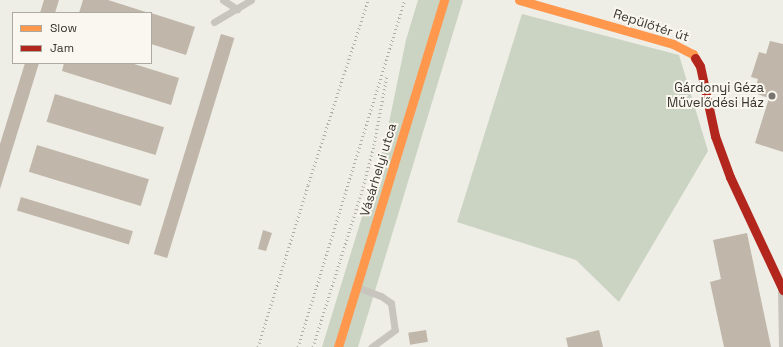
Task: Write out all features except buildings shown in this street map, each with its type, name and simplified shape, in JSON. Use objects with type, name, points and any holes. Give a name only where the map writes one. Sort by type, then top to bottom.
[{"type":"street","name":"Vásárhelyi utca","points":[[338,347],[444,0]]},
{"type":"street","name":"Repülőtér út","points":[[519,0],[673,44],[693,54],[700,66],[715,136],[730,177],[782,288]]},
{"type":"lane","points":[[223,0],[237,9]]},
{"type":"lane","points":[[214,22],[251,0]]},
{"type":"lane","points":[[357,287],[380,296],[391,303],[395,330],[372,347]]},
{"type":"lane","points":[[782,288],[782,347]]},
{"type":"green space","points":[[418,0],[463,0],[358,347],[322,347],[385,142],[406,40]]},
{"type":"green space","points":[[522,14],[679,55],[708,151],[619,302],[576,260],[457,222]]},
{"type":"railway","points":[[258,347],[308,185],[368,0]]},
{"type":"railway","points":[[298,347],[405,0]]},
{"type":"railway","points":[[313,347],[363,187],[374,145],[387,75]]},
{"type":"traffic: slow","points":[[338,347],[444,0]]},
{"type":"traffic: slow","points":[[519,0],[673,44],[693,54],[695,58]]},
{"type":"traffic: jam","points":[[695,58],[700,66],[715,136],[730,177],[783,290]]},
{"type":"place","name":"Gárdonyi Géza Művelődési Ház","points":[[772,96]]}]
